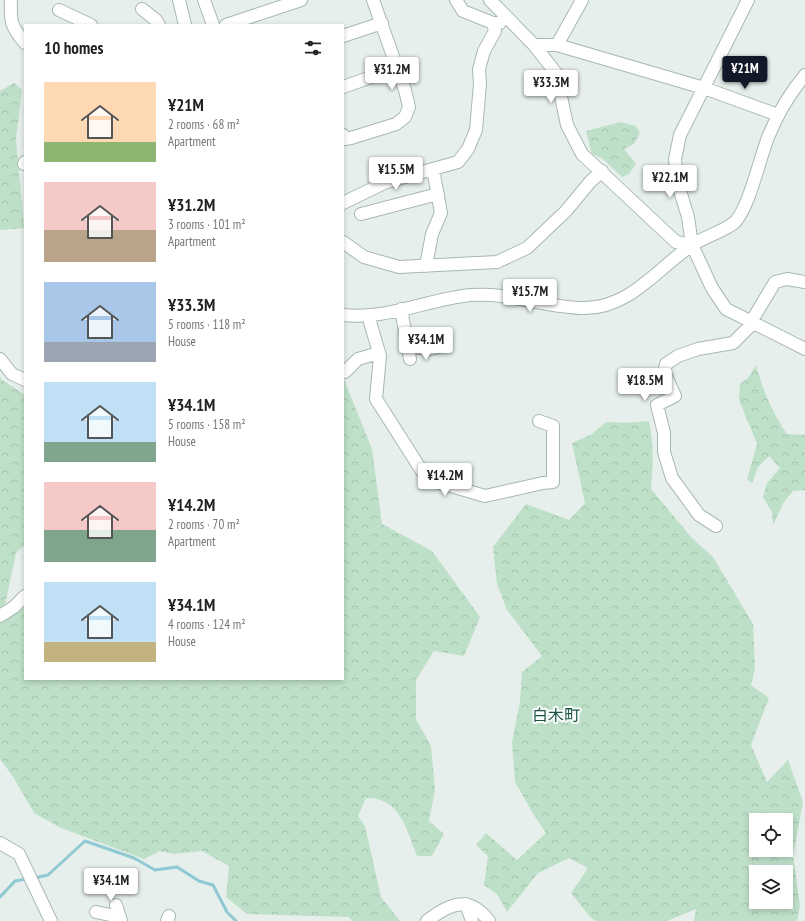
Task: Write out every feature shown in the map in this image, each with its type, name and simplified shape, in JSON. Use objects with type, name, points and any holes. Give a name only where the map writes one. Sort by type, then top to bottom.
[{"type":"street","points":[[11,0],[10,16],[13,29],[24,42]]},
{"type":"street","points":[[179,0],[185,24]]},
{"type":"street","points":[[204,0],[213,24]]},
{"type":"street","points":[[229,24],[301,0]]},
{"type":"street","points":[[344,137],[345,139],[351,138],[396,124],[404,117],[409,107],[373,0]]},
{"type":"street","points":[[456,0],[462,11],[493,24],[513,22]]},
{"type":"street","points":[[490,0],[534,45],[556,73],[567,125],[582,154],[676,242],[692,245]]},
{"type":"street","points":[[557,45],[582,0]]},
{"type":"street","points":[[748,0],[704,88],[692,108],[680,135],[675,159],[677,181],[688,217],[692,245],[712,288],[726,309],[805,349]]},
{"type":"street","points":[[140,5],[144,22]]},
{"type":"street","points":[[140,5],[158,24]]},
{"type":"street","points":[[59,10],[89,24]]},
{"type":"street","points":[[344,36],[382,23]]},
{"type":"street","points":[[344,203],[384,183],[458,162],[471,143],[476,130],[480,84],[479,69],[484,51],[495,31],[493,24]]},
{"type":"street","points":[[534,45],[557,45],[704,88],[778,115]]},
{"type":"street","points":[[344,87],[397,68]]},
{"type":"street","points":[[344,315],[368,315],[401,310],[472,295],[497,296],[584,308],[598,308],[615,303],[646,282],[692,245],[735,222],[745,204],[778,115],[805,75]]},
{"type":"street","points":[[426,266],[432,234],[441,213],[433,169]]},
{"type":"street","points":[[344,243],[364,257],[399,267],[497,262],[527,248],[566,211],[590,182],[602,172]]},
{"type":"street","points":[[361,214],[438,194]]},
{"type":"street","points":[[716,526],[700,514],[672,478],[664,452],[664,433],[657,405],[675,396],[664,372],[666,364],[678,356],[698,349],[733,343],[752,322],[775,282],[787,279],[805,282]]},
{"type":"street","points":[[401,310],[410,359]]},
{"type":"street","points":[[368,315],[379,353],[376,399],[427,479],[485,496],[543,482],[553,482],[553,426],[539,421]]},
{"type":"street","points":[[407,346],[431,349],[442,346]]},
{"type":"street","points":[[345,372],[358,359],[379,353]]},
{"type":"street","points":[[0,359],[12,374],[24,380]]},
{"type":"street","points":[[0,616],[14,608],[24,597]]},
{"type":"street","points":[[0,843],[19,854],[51,921]]},
{"type":"street","points":[[427,921],[444,909],[459,903],[476,908],[489,921]]},
{"type":"street","points":[[466,904],[472,921]]},
{"type":"street","points":[[116,905],[121,919]]},
{"type":"street","points":[[96,912],[121,919]]},
{"type":"green space","points":[[14,83],[22,90],[16,139],[24,228],[0,230],[0,91]]},
{"type":"green space","points":[[621,122],[636,126],[640,133],[634,144],[624,149],[636,164],[629,174],[622,177],[602,158],[592,154],[586,131]]},
{"type":"green space","points":[[756,365],[768,401],[787,434],[805,435],[805,490],[793,491],[784,502],[773,525],[772,512],[763,497],[767,483],[780,468],[769,456],[758,467],[752,483],[747,480],[757,444],[739,400],[740,384],[748,378]]},
{"type":"green space","points":[[0,377],[2,380],[24,394],[24,545],[16,553],[5,605],[24,599],[24,680],[344,680],[344,379],[372,449],[382,524],[432,551],[480,617],[464,656],[434,651],[416,680],[416,719],[431,746],[435,790],[429,821],[444,834],[432,856],[417,856],[410,836],[400,817],[387,803],[378,799],[366,798],[358,816],[365,826],[381,897],[400,921],[352,921],[349,917],[247,914],[226,897],[229,866],[202,851],[174,854],[160,851],[144,859],[61,828],[34,813],[12,775],[0,759]]},
{"type":"green space","points":[[649,421],[653,455],[651,489],[692,538],[713,557],[753,624],[755,668],[751,685],[769,698],[751,745],[767,782],[788,760],[803,802],[793,856],[800,906],[797,921],[694,921],[696,909],[667,921],[596,921],[591,918],[571,893],[588,868],[569,858],[538,873],[507,912],[497,894],[484,885],[488,856],[476,845],[486,833],[517,860],[546,833],[515,782],[512,742],[520,702],[522,672],[542,656],[507,610],[497,584],[493,547],[526,504],[569,520],[585,503],[572,443],[592,434],[606,422],[625,423]]},
{"type":"waterway","points":[[34,878],[48,875],[85,841],[134,858],[155,870],[177,867],[199,881],[213,885],[227,912],[236,921]]},
{"type":"waterway","points":[[0,897],[15,881],[27,879]]},
{"type":"district","name":"白木町","points":[[556,715]]}]
